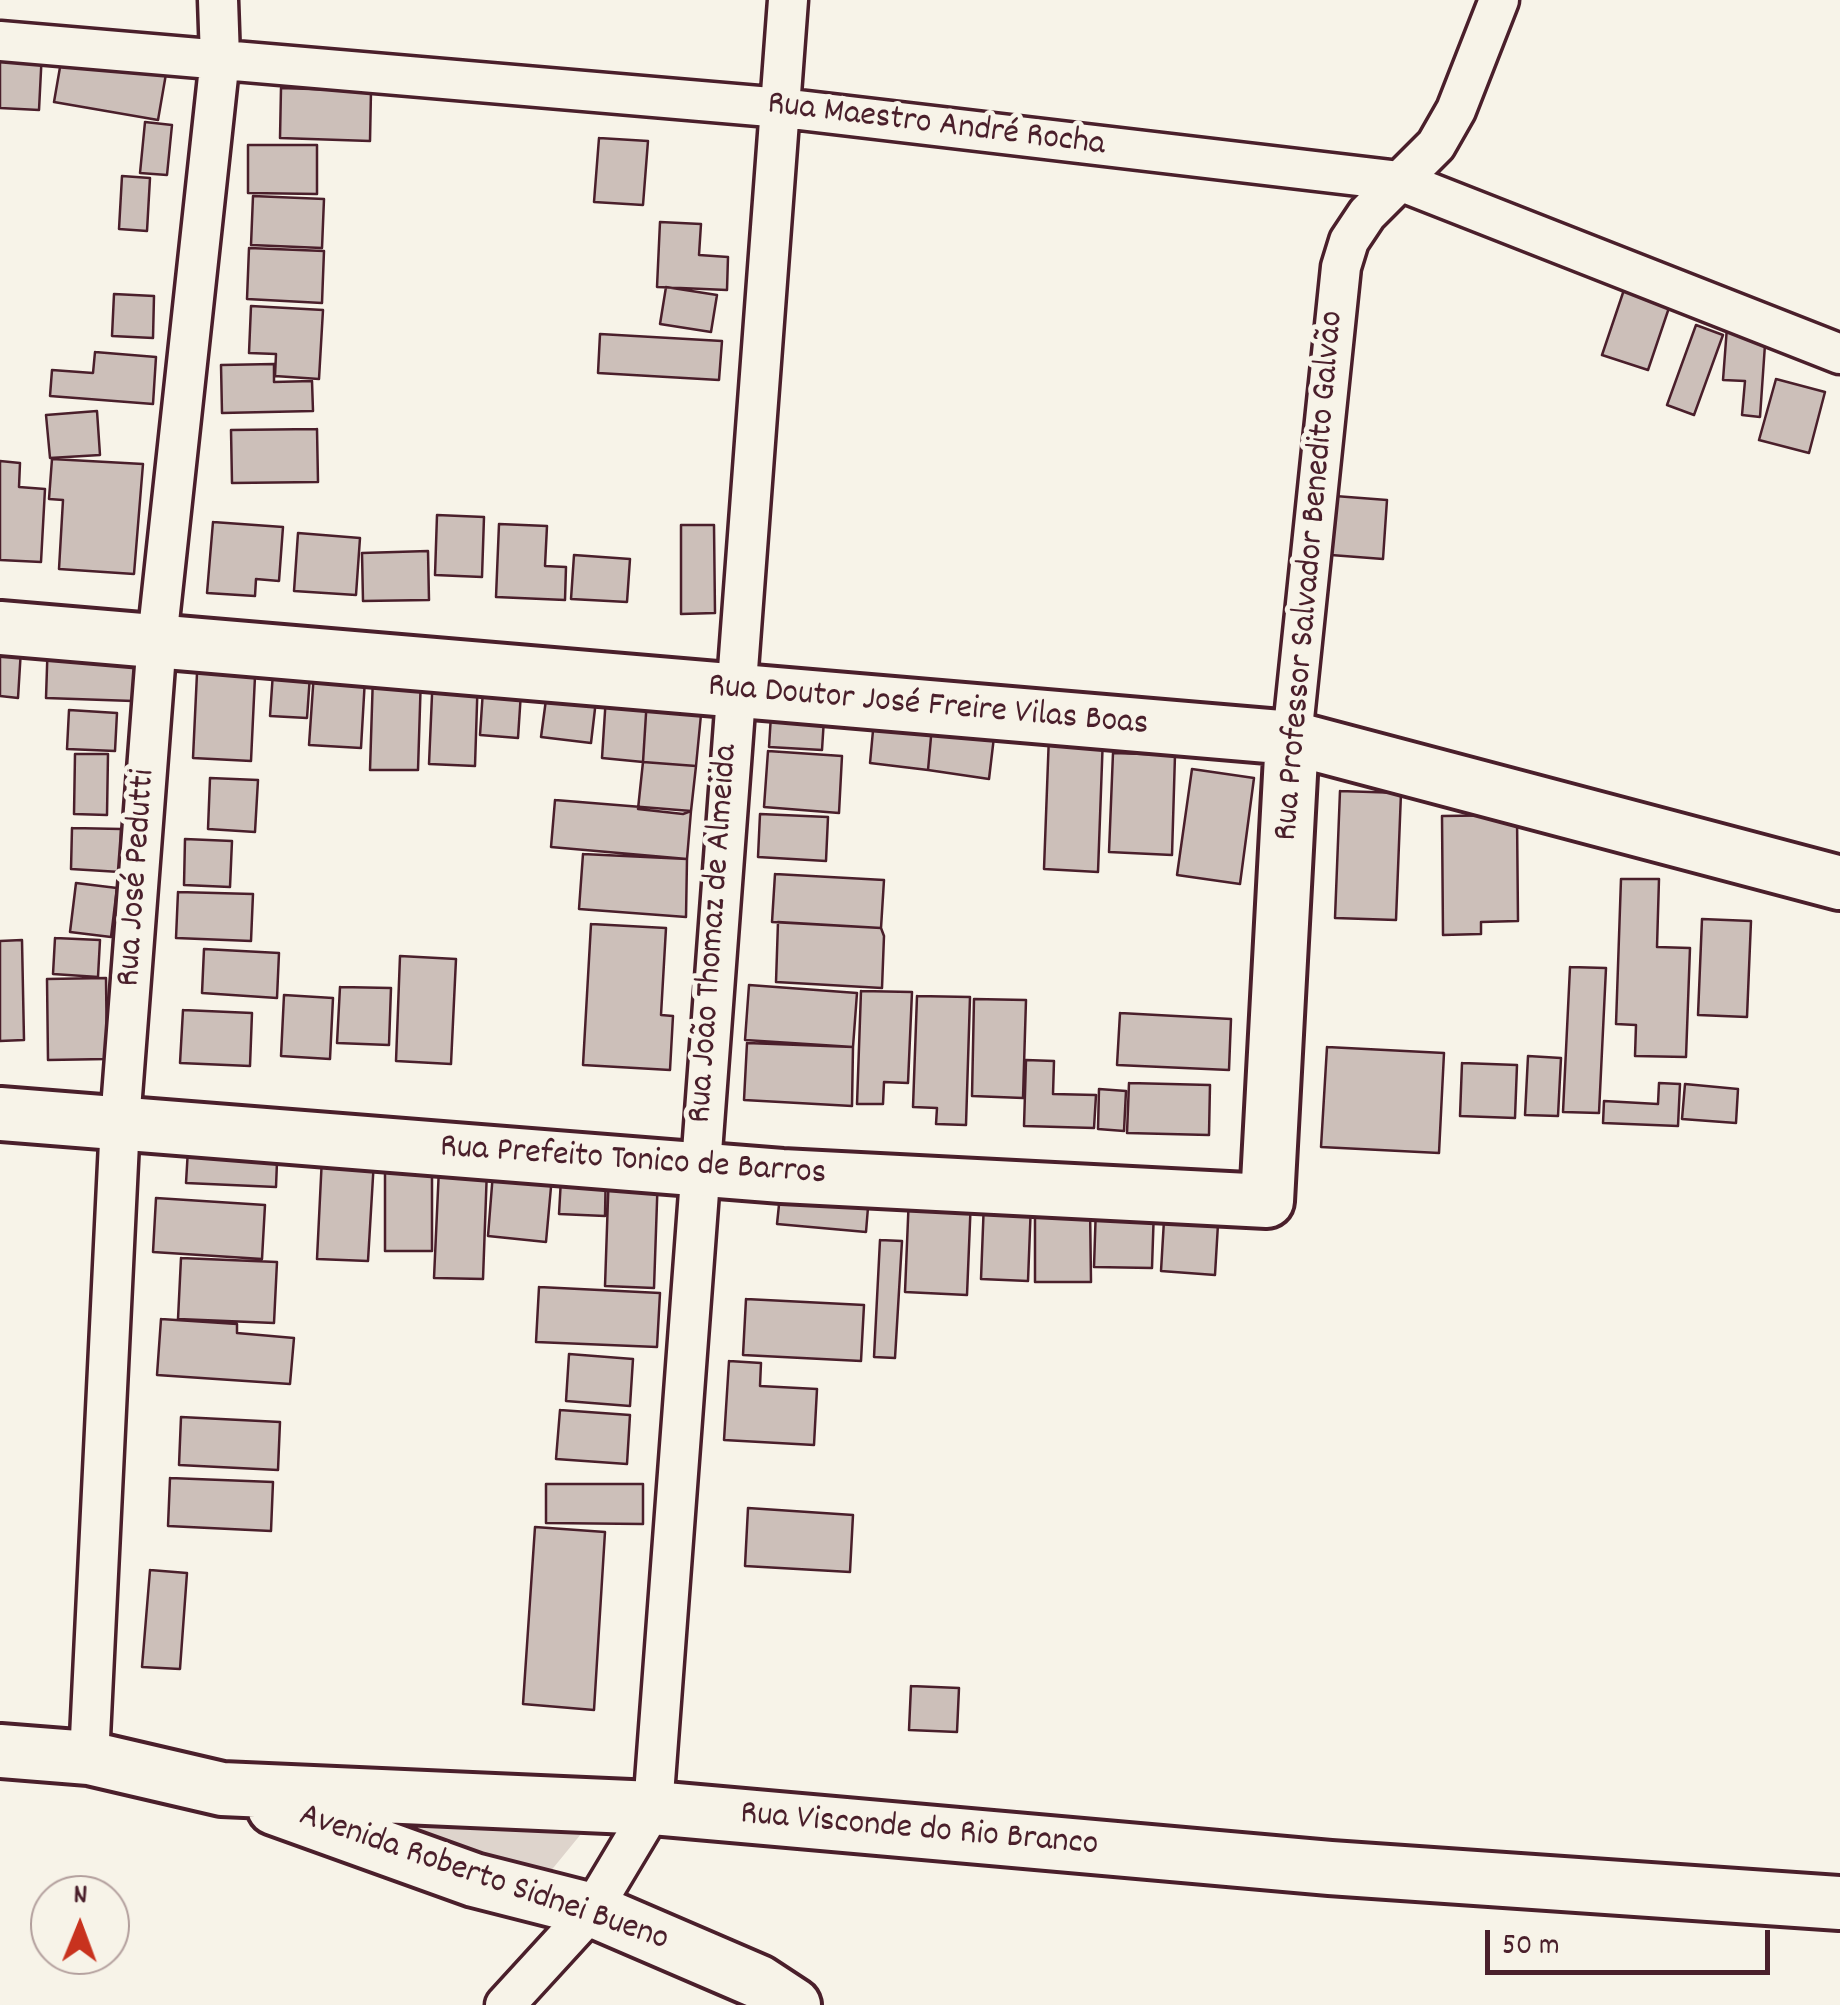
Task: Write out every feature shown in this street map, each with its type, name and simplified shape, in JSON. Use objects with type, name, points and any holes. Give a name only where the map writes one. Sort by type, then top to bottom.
[{"type":"street","name":"Rua José Pedutti","points":[[89,1758],[120,1122],[157,640],[220,58],[218,0]]},
{"type":"street","name":"Rua João Thomaz de Almeida","points":[[653,1808],[788,0]]},
{"type":"street","name":"Rua Professor Salvador Benedito Galvão","points":[[1267,1201],[1292,738],[1341,266],[1349,241],[1367,214],[1436,146],[1456,110],[1498,0]]},
{"type":"street","name":"Rua Maestro André Rocha","points":[[0,41],[782,108],[1400,182],[1840,354]]},
{"type":"street","name":"Rua Doutor José Freire Vilas Boas","points":[[0,628],[1292,738],[1840,883]]},
{"type":"street","name":"Rua Prefeito Tonico de Barros","points":[[0,1114],[699,1170],[1267,1201]]},
{"type":"street","name":"Rua Visconde do Rio Branco","points":[[0,1750],[89,1758],[222,1789],[653,1808],[1330,1868],[1840,1903]]},
{"type":"street","name":"Avenida Roberto Sidnei Bueno","points":[[222,1789],[474,1880],[592,1910],[759,1982],[794,2005]]},
{"type":"street","points":[[505,2005],[592,1910],[653,1808]]},
{"type":"shaded area","points":[[318,1803],[590,1823],[545,1878]]},
{"type":"building","points":[[0,49],[42,51],[39,110],[0,108]]},
{"type":"building","points":[[63,50],[167,68],[158,120],[54,102]]},
{"type":"building","points":[[281,88],[371,91],[370,141],[280,138]]},
{"type":"building","points":[[145,122],[172,125],[167,175],[140,173]]},
{"type":"building","points":[[599,138],[648,141],[643,205],[594,202]]},
{"type":"building","points":[[248,145],[317,145],[317,194],[248,193]]},
{"type":"building","points":[[122,176],[150,178],[147,231],[119,229]]},
{"type":"building","points":[[253,196],[324,199],[322,248],[251,245]]},
{"type":"building","points":[[660,222],[701,224],[699,255],[728,257],[727,290],[657,287]]},
{"type":"building","points":[[249,248],[324,251],[322,303],[247,299]]},
{"type":"building","points":[[1629,275],[1675,290],[1648,370],[1602,355]]},
{"type":"building","points":[[666,287],[717,295],[711,332],[660,324]]},
{"type":"building","points":[[114,294],[154,296],[153,338],[112,336]]},
{"type":"building","points":[[251,306],[323,310],[319,379],[275,376],[276,354],[249,353]]},
{"type":"building","points":[[1696,325],[1723,335],[1694,415],[1667,405]]},
{"type":"building","points":[[1727,327],[1766,330],[1760,417],[1742,415],[1745,381],[1723,380]]},
{"type":"building","points":[[600,334],[722,341],[719,380],[598,373]]},
{"type":"building","points":[[95,352],[156,357],[153,404],[50,396],[52,370],[93,373]]},
{"type":"building","points":[[274,364],[274,382],[312,381],[313,411],[222,413],[221,365]]},
{"type":"building","points":[[1776,379],[1825,392],[1809,453],[1759,440]]},
{"type":"building","points":[[97,411],[100,455],[50,458],[46,415]]},
{"type":"building","points":[[317,429],[318,482],[232,483],[231,430]]},
{"type":"building","points":[[52,459],[143,464],[134,574],[59,569],[63,500],[49,499]]},
{"type":"building","points":[[0,461],[20,463],[19,487],[45,489],[41,562],[0,560]]},
{"type":"building","points":[[1335,496],[1387,500],[1383,559],[1331,555]]},
{"type":"building","points":[[437,515],[484,517],[482,577],[435,575]]},
{"type":"building","points":[[213,522],[283,527],[279,581],[256,579],[255,596],[207,593]]},
{"type":"building","points":[[499,524],[547,526],[545,566],[566,567],[565,600],[496,597]]},
{"type":"building","points":[[681,525],[714,525],[715,613],[681,614]]},
{"type":"building","points":[[298,533],[360,538],[356,595],[294,591]]},
{"type":"building","points":[[428,551],[429,600],[363,601],[362,553]]},
{"type":"building","points":[[574,555],[630,559],[627,602],[571,599]]},
{"type":"building","points":[[0,632],[22,633],[18,698],[0,696]]},
{"type":"building","points":[[48,637],[136,639],[133,701],[46,698]]},
{"type":"building","points":[[198,652],[256,655],[251,761],[193,758]]},
{"type":"building","points":[[274,658],[311,661],[307,718],[270,716]]},
{"type":"building","points":[[315,658],[366,661],[361,748],[309,745]]},
{"type":"building","points":[[433,672],[478,673],[475,766],[429,764]]},
{"type":"building","points":[[373,675],[421,675],[418,770],[370,770]]},
{"type":"building","points":[[484,675],[522,677],[518,738],[480,735]]},
{"type":"building","points":[[549,677],[598,683],[591,743],[541,737]]},
{"type":"building","points":[[703,694],[696,766],[643,762],[647,698]]},
{"type":"building","points":[[606,696],[647,698],[643,762],[602,758]]},
{"type":"building","points":[[772,699],[825,703],[822,750],[769,747]]},
{"type":"building","points":[[875,709],[933,715],[928,770],[870,763]]},
{"type":"building","points":[[69,710],[117,713],[115,751],[67,749]]},
{"type":"building","points":[[933,715],[996,720],[989,779],[928,770]]},
{"type":"building","points":[[1049,735],[1103,736],[1098,872],[1044,869]]},
{"type":"building","points":[[768,751],[842,756],[839,813],[764,807]]},
{"type":"building","points":[[1113,753],[1175,755],[1172,855],[1109,852]]},
{"type":"building","points":[[75,754],[108,754],[107,815],[74,814]]},
{"type":"building","points":[[643,762],[696,766],[691,811],[683,814],[638,809]]},
{"type":"building","points":[[1192,769],[1254,778],[1240,884],[1177,875]]},
{"type":"building","points":[[210,778],[258,780],[255,832],[208,829]]},
{"type":"building","points":[[1340,791],[1401,793],[1396,920],[1335,918]]},
{"type":"building","points":[[555,800],[691,811],[687,859],[551,847]]},
{"type":"building","points":[[760,814],[828,817],[826,861],[758,857]]},
{"type":"building","points":[[1517,815],[1518,921],[1481,922],[1481,934],[1443,935],[1442,816]]},
{"type":"building","points":[[72,828],[121,829],[120,872],[71,869]]},
{"type":"building","points":[[185,839],[232,841],[230,887],[184,885]]},
{"type":"building","points":[[583,854],[687,859],[686,917],[579,909]]},
{"type":"building","points":[[775,874],[884,880],[881,928],[772,922]]},
{"type":"building","points":[[1621,879],[1659,879],[1657,947],[1690,948],[1686,1057],[1635,1056],[1636,1025],[1616,1024]]},
{"type":"building","points":[[76,883],[117,888],[111,937],[70,932]]},
{"type":"building","points":[[178,892],[253,894],[251,941],[176,938]]},
{"type":"building","points":[[1702,919],[1751,921],[1747,1017],[1698,1015]]},
{"type":"building","points":[[778,922],[881,928],[882,988],[776,982]]},
{"type":"building","points":[[591,924],[666,928],[661,1015],[673,1016],[670,1070],[583,1065]]},
{"type":"building","points":[[55,938],[100,940],[98,977],[53,974]]},
{"type":"building","points":[[22,940],[24,1040],[0,1041],[0,941]]},
{"type":"building","points":[[204,949],[279,953],[277,998],[202,993]]},
{"type":"building","points":[[400,956],[456,959],[451,1064],[396,1061]]},
{"type":"building","points":[[1570,967],[1606,968],[1599,1113],[1563,1112]]},
{"type":"building","points":[[106,978],[107,1059],[48,1060],[47,979]]},
{"type":"building","points":[[749,985],[857,993],[853,1047],[745,1040]]},
{"type":"building","points":[[340,987],[391,988],[389,1045],[337,1043]]},
{"type":"building","points":[[861,991],[912,992],[908,1083],[884,1082],[883,1104],[857,1104]]},
{"type":"building","points":[[284,995],[333,998],[330,1059],[281,1056]]},
{"type":"building","points":[[917,996],[970,997],[966,1125],[936,1124],[937,1108],[913,1107]]},
{"type":"building","points":[[974,999],[1026,1000],[1023,1098],[972,1096]]},
{"type":"building","points":[[183,1010],[252,1013],[250,1066],[180,1063]]},
{"type":"building","points":[[1120,1013],[1231,1019],[1229,1070],[1117,1065]]},
{"type":"building","points":[[747,1043],[853,1047],[852,1106],[744,1100]]},
{"type":"building","points":[[1327,1047],[1444,1053],[1439,1153],[1321,1147]]},
{"type":"building","points":[[1528,1056],[1561,1058],[1558,1116],[1525,1115]]},
{"type":"building","points":[[1026,1060],[1054,1061],[1053,1094],[1096,1095],[1094,1128],[1024,1126]]},
{"type":"building","points":[[1462,1063],[1517,1065],[1515,1118],[1460,1116]]},
{"type":"building","points":[[1129,1083],[1210,1085],[1209,1135],[1127,1133]]},
{"type":"building","points":[[1659,1083],[1680,1084],[1678,1126],[1603,1123],[1604,1101],[1658,1104]]},
{"type":"building","points":[[1685,1084],[1738,1089],[1736,1123],[1682,1119]]},
{"type":"building","points":[[1099,1089],[1126,1091],[1124,1131],[1098,1129]]},
{"type":"building","points":[[189,1132],[278,1137],[276,1187],[186,1183]]},
{"type":"building","points":[[322,1157],[374,1160],[368,1261],[317,1259]]},
{"type":"building","points":[[494,1160],[553,1165],[546,1242],[488,1236]]},
{"type":"building","points":[[562,1161],[606,1164],[605,1216],[559,1214]]},
{"type":"building","points":[[385,1162],[432,1162],[432,1251],[385,1251]]},
{"type":"building","points":[[439,1168],[487,1169],[483,1279],[434,1278]]},
{"type":"building","points":[[609,1169],[658,1173],[654,1288],[605,1286]]},
{"type":"building","points":[[782,1176],[870,1183],[866,1232],[777,1224]]},
{"type":"building","points":[[909,1195],[971,1198],[967,1295],[905,1292]]},
{"type":"building","points":[[156,1198],[265,1205],[262,1259],[153,1252]]},
{"type":"building","points":[[984,1201],[1031,1203],[1028,1281],[981,1279]]},
{"type":"building","points":[[1165,1203],[1219,1207],[1215,1275],[1161,1271]]},
{"type":"building","points":[[1035,1206],[1090,1206],[1091,1282],[1035,1282]]},
{"type":"building","points":[[1096,1206],[1154,1208],[1152,1268],[1094,1267]]},
{"type":"building","points":[[880,1240],[902,1241],[895,1358],[874,1357]]},
{"type":"building","points":[[181,1258],[277,1262],[274,1323],[178,1319]]},
{"type":"building","points":[[539,1287],[660,1293],[657,1347],[536,1342]]},
{"type":"building","points":[[746,1299],[864,1305],[861,1361],[743,1355]]},
{"type":"building","points":[[161,1319],[237,1324],[237,1333],[294,1338],[290,1384],[157,1375]]},
{"type":"building","points":[[569,1354],[633,1359],[630,1406],[566,1401]]},
{"type":"building","points":[[729,1361],[761,1363],[760,1386],[817,1389],[814,1445],[724,1440]]},
{"type":"building","points":[[560,1410],[630,1415],[627,1464],[556,1459]]},
{"type":"building","points":[[181,1417],[280,1422],[278,1470],[179,1465]]},
{"type":"building","points":[[170,1478],[273,1482],[271,1531],[168,1526]]},
{"type":"building","points":[[546,1484],[643,1484],[643,1524],[546,1523]]},
{"type":"building","points":[[748,1508],[853,1515],[850,1572],[745,1566]]},
{"type":"building","points":[[535,1527],[605,1532],[594,1710],[523,1704]]},
{"type":"building","points":[[150,1570],[187,1573],[180,1669],[142,1667]]},
{"type":"building","points":[[911,1686],[959,1688],[957,1732],[909,1730]]}]
